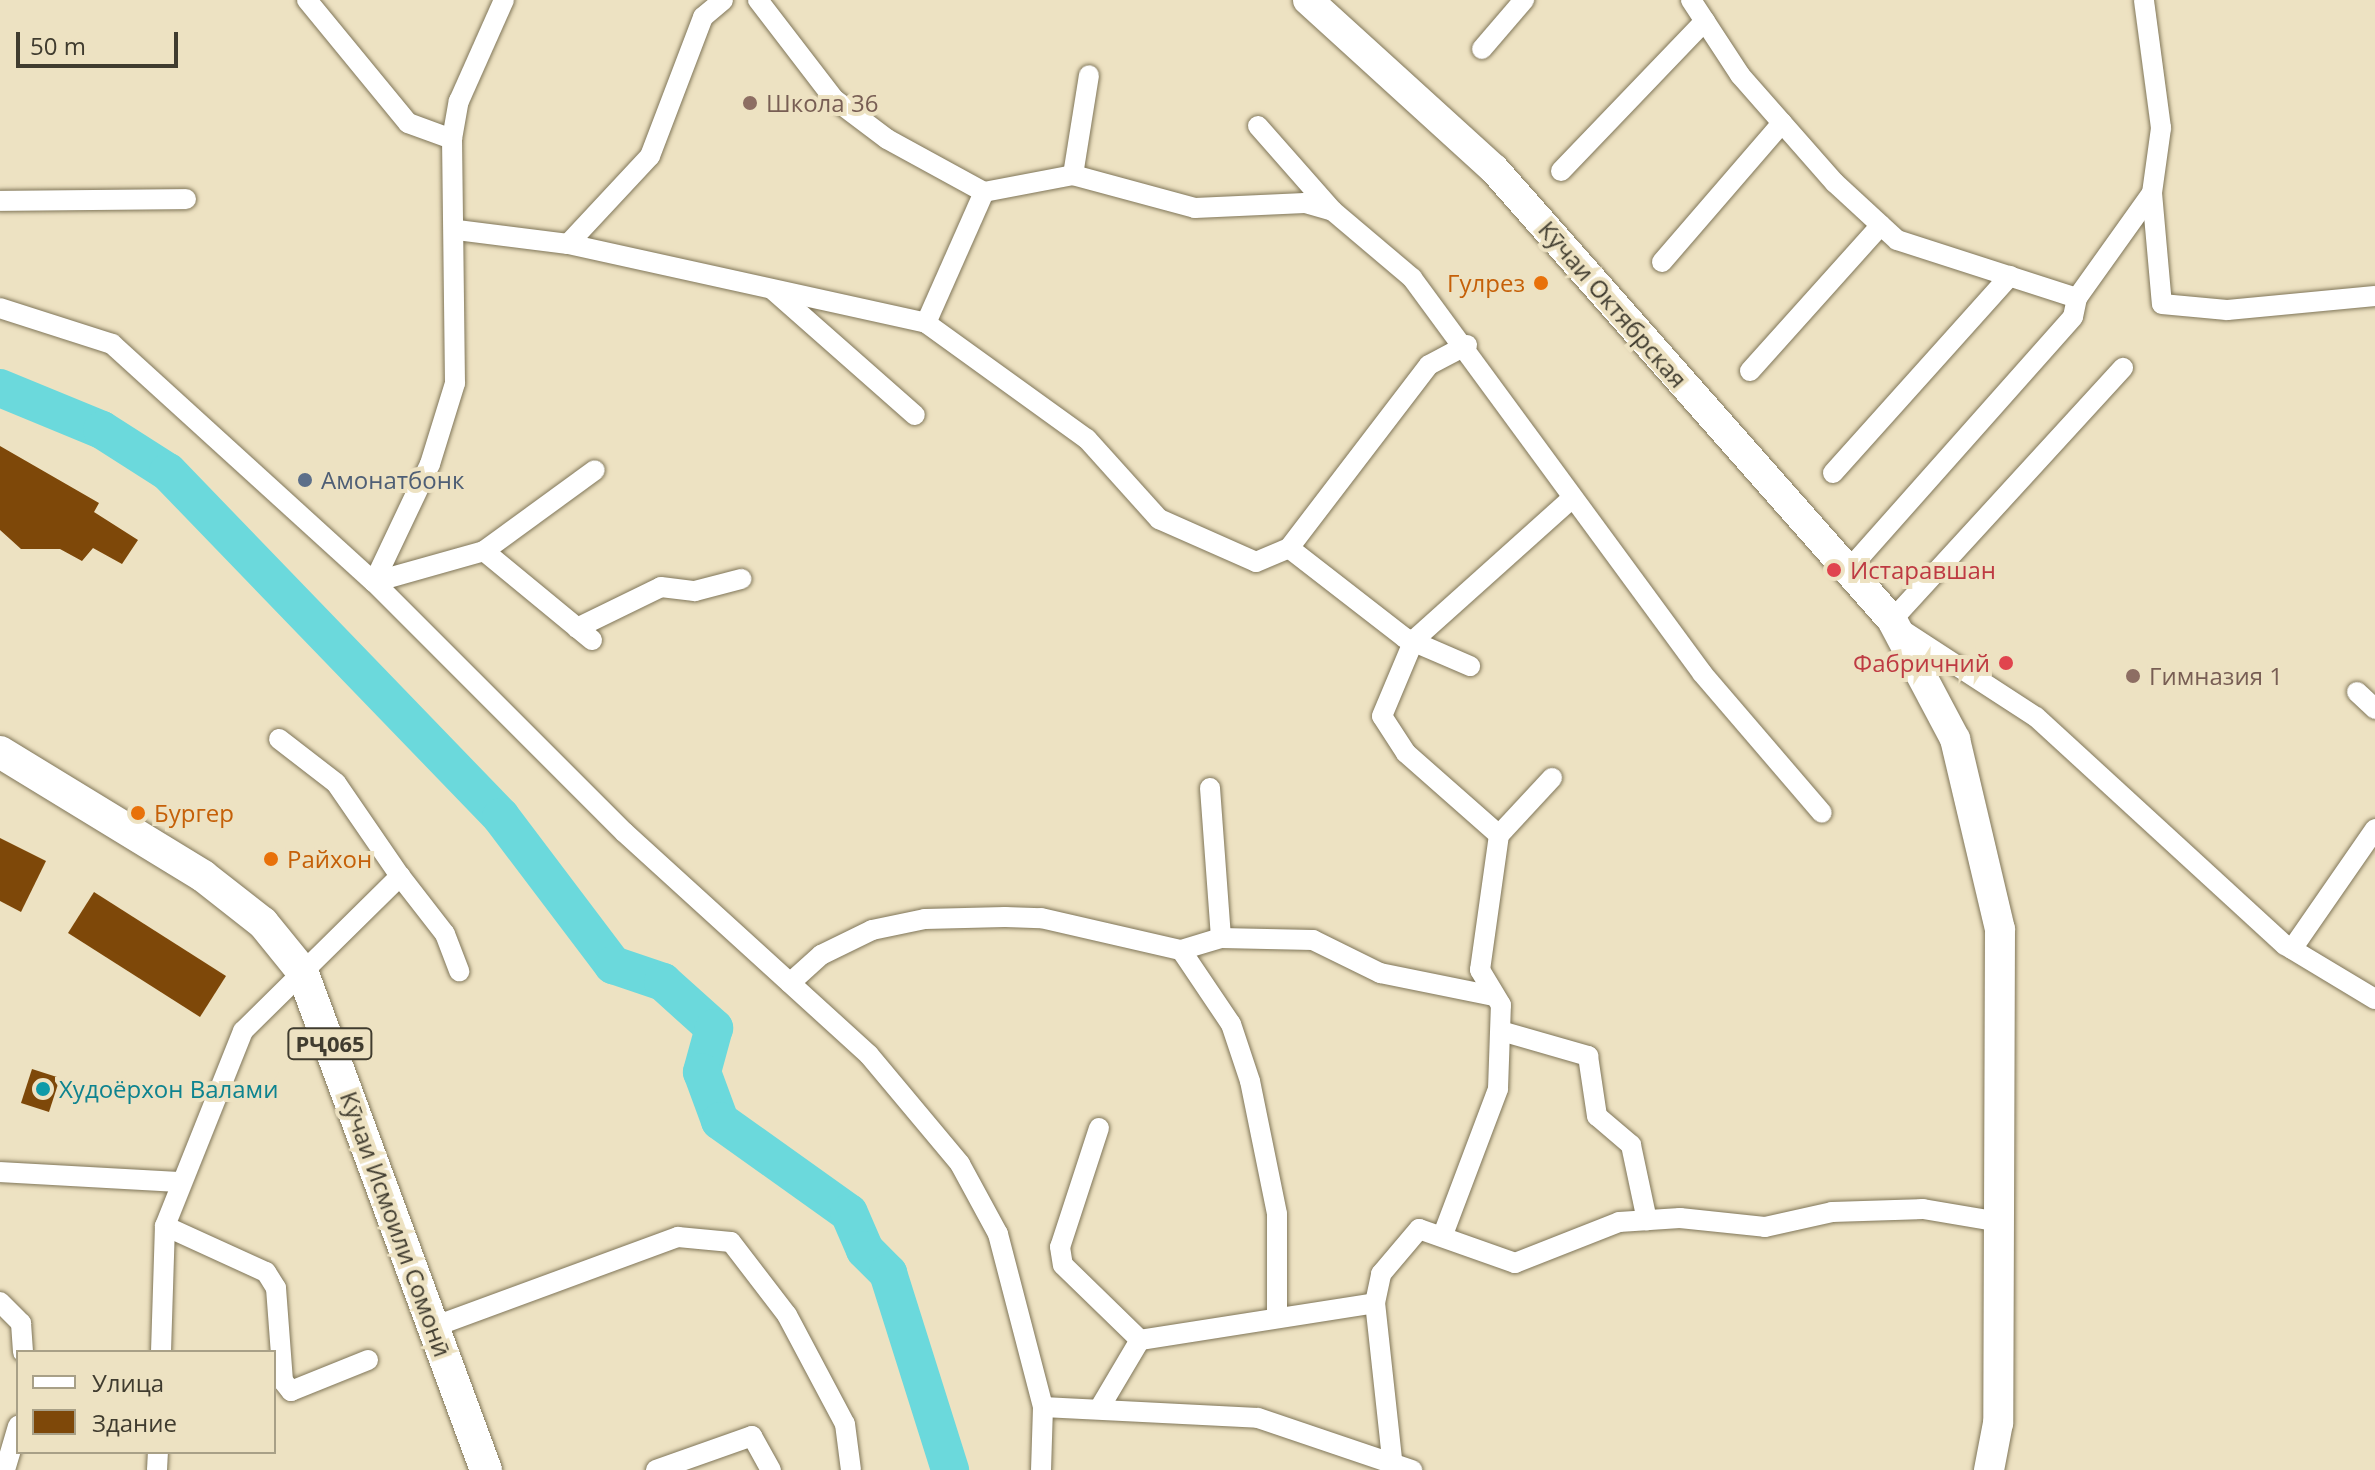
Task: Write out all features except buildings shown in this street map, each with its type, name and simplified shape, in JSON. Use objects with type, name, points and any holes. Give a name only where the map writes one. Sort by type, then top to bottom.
[{"type":"main road","name":"Кӯчаи Октябрская","points":[[1308,0],[1494,169],[1896,624],[1955,739],[2000,929],[1998,1423],[1989,1470]]},
{"type":"main road","name":"Кӯчаи Исмоили Сомонӣ","points":[[0,752],[203,876],[263,923],[302,971],[486,1470]]},
{"type":"street","points":[[307,0],[408,123],[452,139]]},
{"type":"street","points":[[374,582],[430,464],[455,383],[457,230],[452,139],[459,101],[504,0]]},
{"type":"street","points":[[568,244],[650,156],[703,17],[723,0]]},
{"type":"street","points":[[758,0],[834,99],[887,139],[984,192],[1073,175],[1195,208],[1305,203],[1333,211]]},
{"type":"street","points":[[1482,49],[1524,0]]},
{"type":"street","points":[[1691,0],[1782,123],[1897,240],[2077,298]]},
{"type":"street","points":[[2144,0],[2161,128],[2152,193],[2162,304],[2227,310],[2375,296]]},
{"type":"street","points":[[1561,171],[1705,21]]},
{"type":"street","points":[[1073,175],[1089,75]]},
{"type":"street","points":[[1662,262],[1782,123]]},
{"type":"street","points":[[1258,126],[1333,211],[1412,278],[1467,345],[1572,498],[1759,745],[1822,813]]},
{"type":"street","points":[[926,323],[984,192]]},
{"type":"street","points":[[1848,570],[2073,317],[2077,298],[2152,193]]},
{"type":"street","points":[[0,201],[186,199]]},
{"type":"street","points":[[1750,371],[1881,225]]},
{"type":"street","points":[[457,230],[568,244],[926,323],[1087,439],[1159,519],[1256,562],[1289,548],[1429,365],[1467,345]]},
{"type":"street","points":[[1833,473],[2010,276]]},
{"type":"street","points":[[773,290],[915,415]]},
{"type":"street","points":[[0,308],[112,344],[374,582],[624,832],[869,1055],[960,1164],[998,1234],[1043,1407],[1041,1470]]},
{"type":"street","points":[[2123,368],[1896,624],[2036,717],[2292,949],[2375,999]]},
{"type":"street","points":[[374,582],[484,551],[595,470]]},
{"type":"street","points":[[1499,835],[1406,753],[1382,716],[1414,640],[1572,498]]},
{"type":"street","points":[[1289,548],[1414,640],[1470,666]]},
{"type":"street","points":[[484,551],[585,634],[661,587],[695,591],[741,579]]},
{"type":"street","points":[[2357,692],[2375,709]]},
{"type":"street","points":[[279,739],[336,783],[400,876],[445,934],[459,971]]},
{"type":"street","points":[[1444,1232],[1498,1089],[1501,1031],[1494,996],[1480,970],[1499,835],[1552,778]]},
{"type":"street","points":[[1210,788],[1221,938]]},
{"type":"street","points":[[2292,949],[2375,829]]},
{"type":"street","points":[[161,1350],[165,1226],[178,1182],[243,1031],[400,876]]},
{"type":"street","points":[[790,983],[821,955],[872,930],[925,919],[1041,918],[1181,950],[1221,938],[1313,940],[1380,973],[1494,996]]},
{"type":"street","points":[[1181,950],[1231,1024],[1250,1081],[1277,1214],[1277,1318]]},
{"type":"street","points":[[1501,1031],[1588,1056],[1597,1116],[1631,1145],[1647,1220]]},
{"type":"street","points":[[1099,1128],[1060,1247],[1063,1265],[1140,1340]]},
{"type":"street","points":[[0,1172],[178,1182]]},
{"type":"street","points":[[1043,1407],[1258,1418],[1402,1469],[1375,1303],[1398,1247],[1419,1229],[1444,1232],[1479,1254],[1515,1263],[1619,1222],[1647,1220],[1765,1227],[1832,1212],[1923,1209],[2000,1222]]},
{"type":"street","points":[[165,1226],[266,1272],[276,1288],[283,1381],[291,1391],[368,1360]]},
{"type":"street","points":[[433,1327],[678,1237],[731,1242],[787,1315],[845,1424],[851,1470]]},
{"type":"street","points":[[0,1302],[21,1323],[23,1350]]},
{"type":"street","points":[[1140,1340],[1375,1303]]},
{"type":"street","points":[[1099,1409],[1140,1340]]},
{"type":"street","points":[[5,1470],[16,1433]]},
{"type":"street","points":[[656,1470],[752,1436],[771,1470]]},
{"type":"waterway","points":[[0,388],[102,430],[168,472],[501,817],[613,965],[663,982],[714,1028],[702,1072],[720,1121],[849,1213],[865,1250],[888,1273],[950,1470]]},
{"type":"place","name":"Школа 36","points":[[750,103]]},
{"type":"place","name":"Гулрез","points":[[1541,283]]},
{"type":"place","name":"Амонатбонк","points":[[305,480]]},
{"type":"place","name":"Истаравшан","points":[[1834,570]]},
{"type":"place","name":"Фабричний","points":[[2006,663]]},
{"type":"place","name":"Гимназия 1","points":[[2133,676]]},
{"type":"place","name":"Бургер","points":[[138,813]]},
{"type":"place","name":"Райхон","points":[[271,859]]},
{"type":"place","name":"Худоёрхон Валами","points":[[43,1089]]}]
